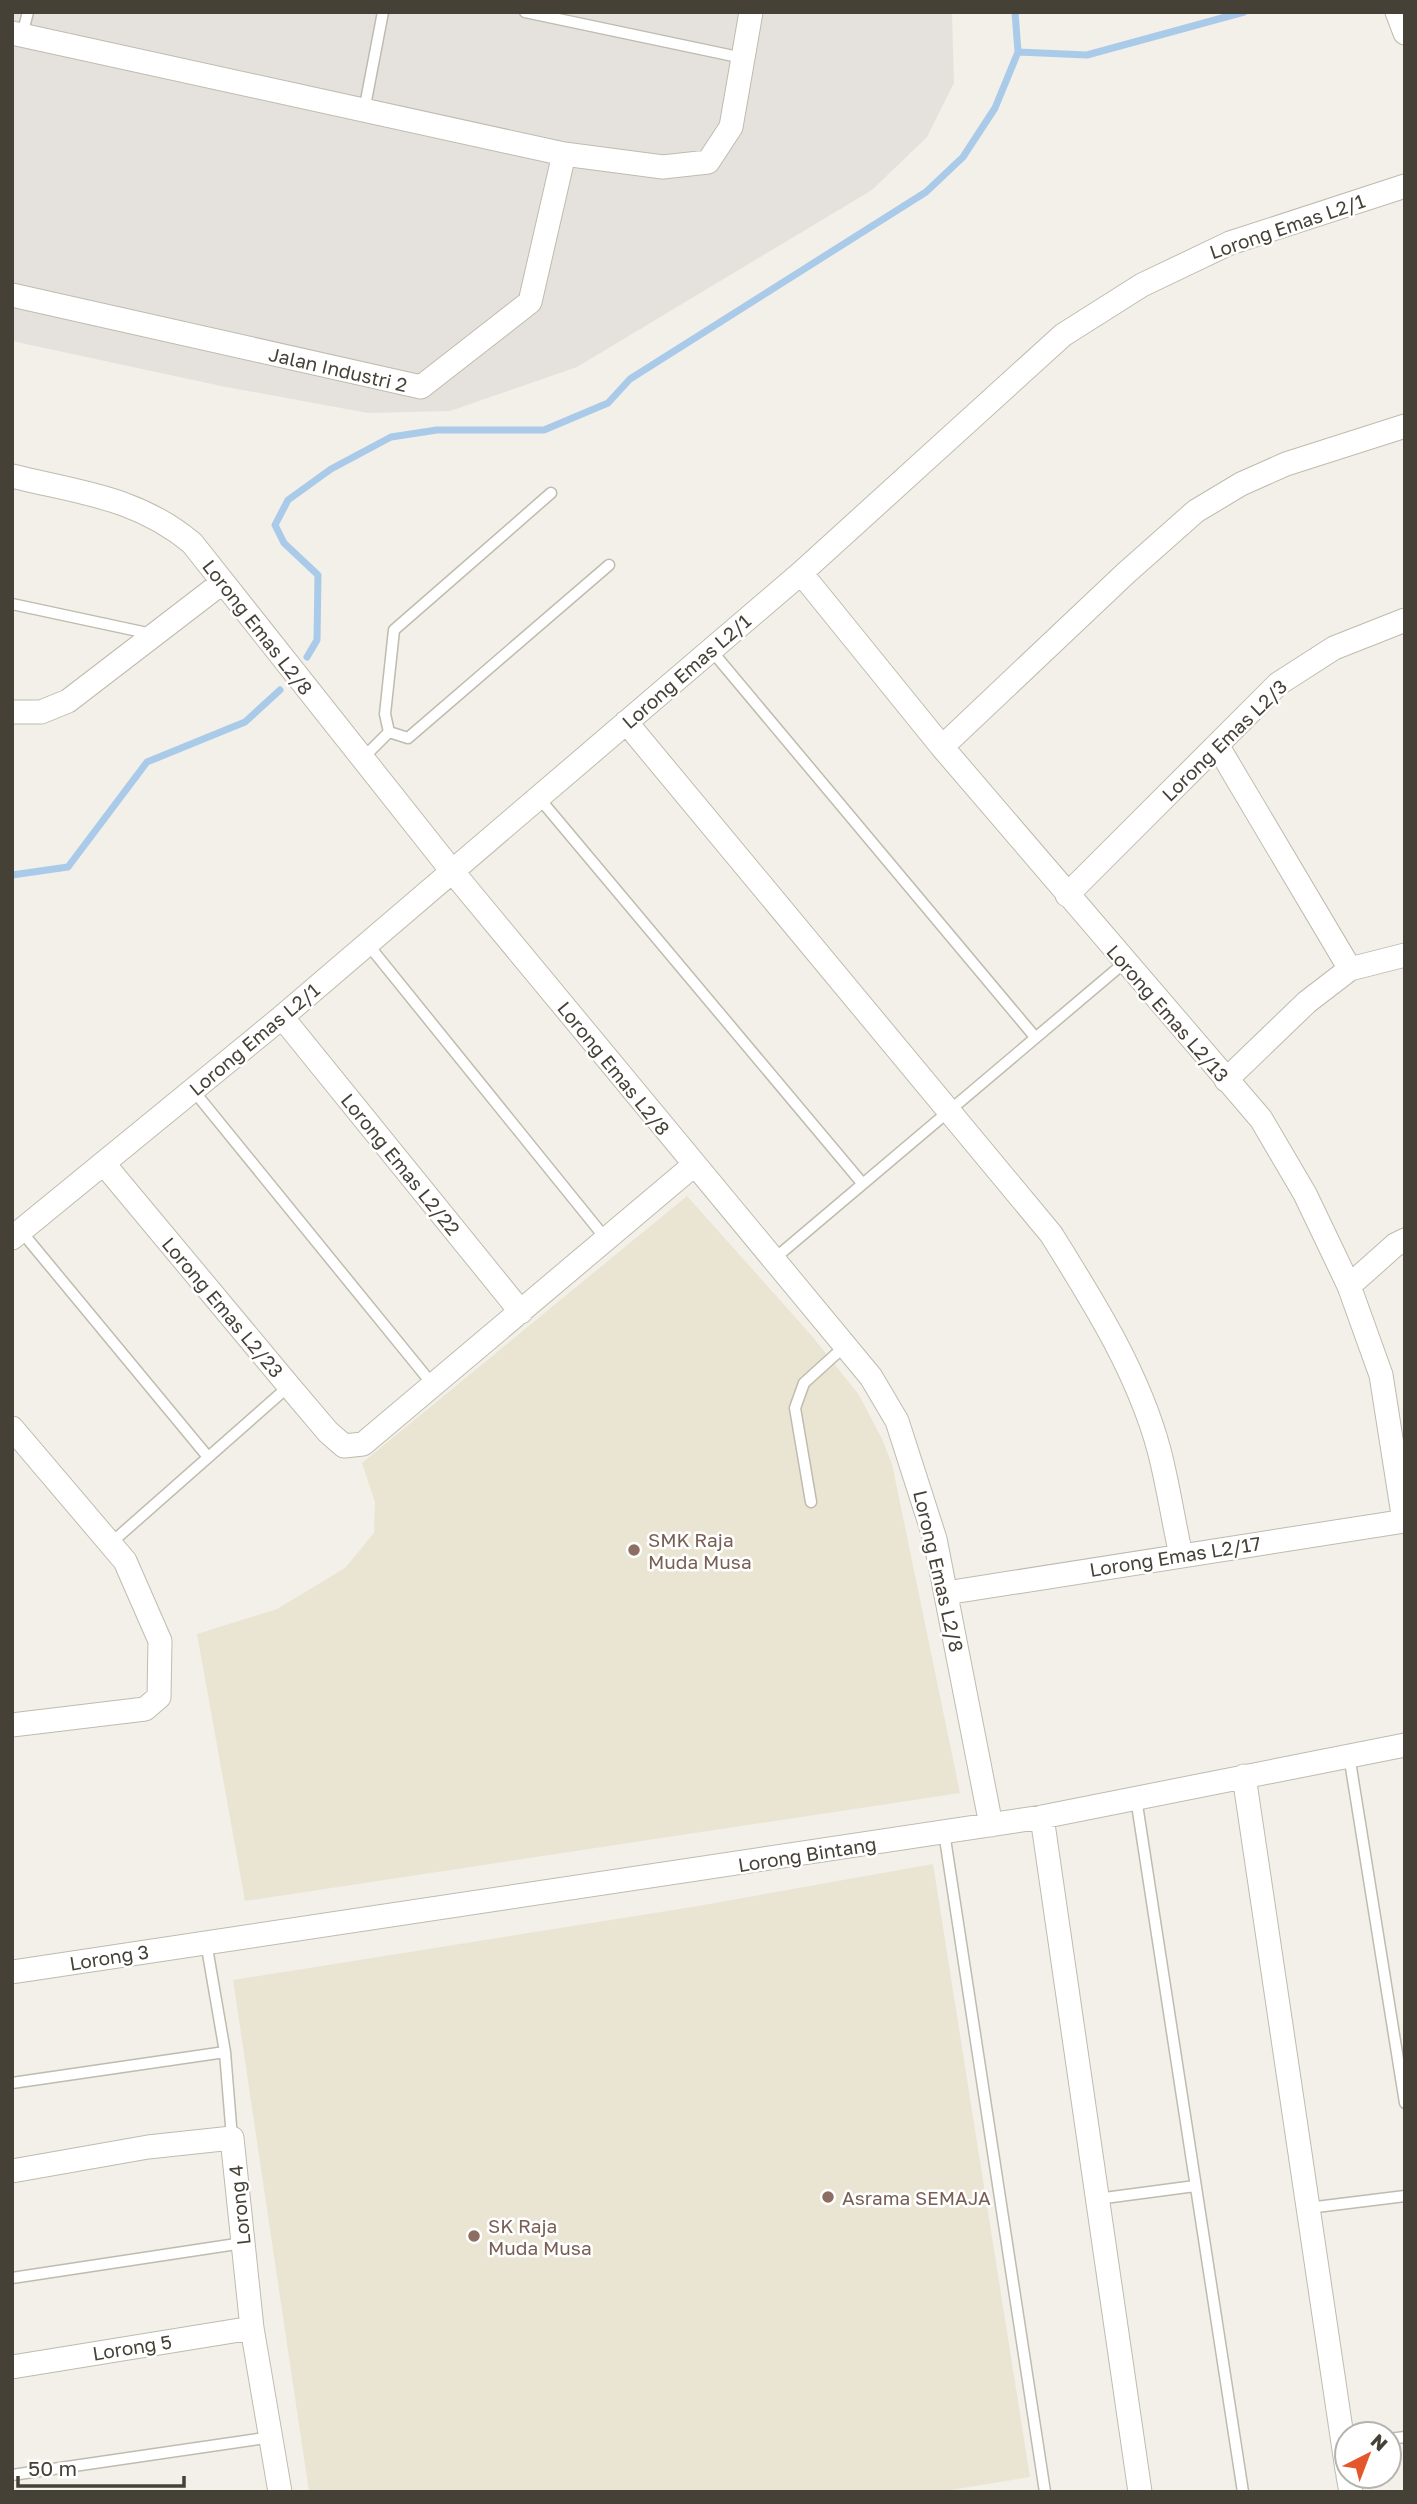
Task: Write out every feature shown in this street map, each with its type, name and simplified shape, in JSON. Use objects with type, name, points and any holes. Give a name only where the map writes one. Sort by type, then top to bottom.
[{"type":"street","points":[[17,34],[564,154],[663,167],[708,162],[731,127],[751,12]]},
{"type":"street","points":[[1397,12],[1405,33]]},
{"type":"street","name":"Jalan Industri 2","points":[[12,295],[421,387],[530,302],[564,154]]},
{"type":"street","name":"Lorong Emas L2/1","points":[[16,1234],[282,1017],[366,942],[801,573],[1063,335],[1142,285],[1230,243],[1405,186]]},
{"type":"street","points":[[942,747],[1126,573],[1196,511],[1241,484],[1286,464],[1405,426]]},
{"type":"street","name":"Lorong Emas L2/8","points":[[12,476],[126,503],[152,513],[192,543],[452,871],[871,1377],[897,1421],[925,1502],[946,1592],[991,1825]]},
{"type":"street","name":"Lorong Emas L2/13","points":[[801,573],[942,747],[1124,963],[1261,1119],[1305,1194],[1349,1286],[1381,1376],[1404,1521]]},
{"type":"street","points":[[12,712],[41,712],[68,701],[223,582]]},
{"type":"street","name":"Lorong Emas L2/3","points":[[1068,895],[1278,684],[1334,648],[1405,620]]},
{"type":"street","points":[[626,722],[1051,1234],[1096,1306],[1130,1373],[1158,1448],[1181,1555]]},
{"type":"street","points":[[1217,745],[1350,969]]},
{"type":"street","points":[[1226,1080],[1307,1002],[1350,969],[1405,955]]},
{"type":"street","name":"Lorong Emas L2/22","points":[[282,1017],[521,1312]]},
{"type":"street","name":"Lorong Emas L2/23","points":[[104,1164],[328,1432],[344,1446],[363,1444],[433,1385]]},
{"type":"street","points":[[433,1385],[694,1165]]},
{"type":"street","points":[[1349,1286],[1395,1245],[1405,1240]]},
{"type":"street","points":[[12,1428],[125,1561],[160,1641],[159,1697],[145,1709],[12,1725]]},
{"type":"street","name":"Lorong Emas L2/17","points":[[946,1592],[1404,1521]]},
{"type":"street","name":"Lorong Bintang","points":[[206,1942],[1042,1817],[1405,1745]]},
{"type":"street","points":[[1244,1776],[1341,2420]]},
{"type":"street","points":[[1042,1817],[1140,2492]]},
{"type":"street","name":"Lorong 3","points":[[12,1972],[206,1942]]},
{"type":"street","name":"Lorong 4","points":[[12,2171],[148,2147],[232,2138],[253,2328],[281,2492]]},
{"type":"street","name":"Lorong 5","points":[[12,2367],[253,2328]]},
{"type":"lane","points":[[17,34],[28,12]]},
{"type":"lane","points":[[364,111],[383,12]]},
{"type":"lane","points":[[525,12],[743,58]]},
{"type":"lane","points":[[389,732],[385,714],[394,630],[551,493]]},
{"type":"lane","points":[[389,732],[408,738],[609,565]]},
{"type":"lane","points":[[12,604],[155,635]]},
{"type":"lane","points":[[711,649],[1035,1037]]},
{"type":"lane","points":[[362,759],[389,732]]},
{"type":"lane","points":[[538,798],[862,1183]]},
{"type":"lane","points":[[366,942],[606,1239]]},
{"type":"lane","points":[[774,1259],[1124,963]]},
{"type":"lane","points":[[193,1090],[433,1385]]},
{"type":"lane","points":[[16,1234],[208,1457]]},
{"type":"lane","points":[[811,1502],[795,1408],[804,1383],[846,1345]]},
{"type":"lane","points":[[111,1543],[289,1386]]},
{"type":"lane","points":[[1349,1755],[1405,2103]]},
{"type":"lane","points":[[1136,1798],[1243,2492]]},
{"type":"lane","points":[[944,1832],[1045,2492]]},
{"type":"lane","points":[[206,1942],[225,2052],[232,2138]]},
{"type":"lane","points":[[12,2083],[225,2052]]},
{"type":"lane","points":[[1097,2199],[1195,2186]]},
{"type":"lane","points":[[1308,2208],[1405,2196]]},
{"type":"lane","points":[[12,2278],[243,2243]]},
{"type":"lane","points":[[12,2475],[272,2437]]},
{"type":"shaded area","points":[[12,12],[952,12],[954,83],[927,137],[872,190],[577,367],[450,411],[368,413],[221,386],[12,341]]},
{"type":"shaded area","name":"SMK Raja Muda Musa","points":[[687,1196],[812,1336],[859,1395],[882,1439],[892,1464],[960,1793],[245,1901],[197,1634],[277,1609],[345,1568],[374,1533],[375,1502],[362,1463]]},
{"type":"shaded area","points":[[933,1864],[1030,2477],[939,2492],[309,2492],[233,1980],[692,1907]]},
{"type":"waterway","points":[[307,657],[317,640],[318,575],[284,543],[275,525],[288,500],[331,469],[391,437],[437,430],[544,430],[608,403],[630,379],[926,192],[963,157],[995,108],[1018,52],[1015,12]]},
{"type":"waterway","points":[[1018,52],[1087,55],[1244,12]]},
{"type":"waterway","points":[[12,875],[68,867],[147,762],[245,722],[280,690]]},
{"type":"place","name":"SMK Raja Muda Musa","points":[[634,1550]]},
{"type":"place","name":"Asrama SEMAJA","points":[[828,2197]]},
{"type":"place","name":"SK Raja Muda Musa","points":[[474,2236]]}]
